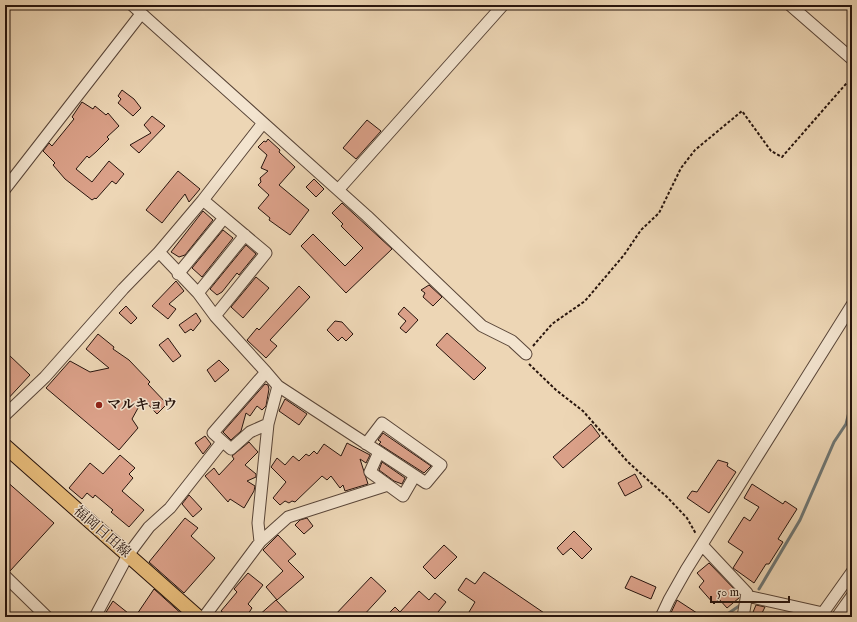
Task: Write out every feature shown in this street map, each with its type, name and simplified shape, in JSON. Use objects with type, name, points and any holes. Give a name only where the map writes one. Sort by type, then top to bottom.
[{"type":"main road","name":"福岡日田線","points":[[5,446],[198,617]]},
{"type":"street","points":[[132,5],[338,190],[413,259],[482,326],[512,341],[526,354]]},
{"type":"street","points":[[338,190],[503,5]]},
{"type":"street","points":[[790,5],[852,59]]},
{"type":"street","points":[[5,189],[141,14]]},
{"type":"street","points":[[5,415],[45,377],[123,289],[159,252],[203,200],[263,123]]},
{"type":"street","points":[[203,200],[266,253],[215,316]]},
{"type":"street","points":[[178,274],[224,218]]},
{"type":"street","points":[[198,293],[245,235]]},
{"type":"street","points":[[159,252],[178,274],[198,293],[215,316],[278,386],[366,444],[379,452],[414,477],[426,483],[441,465],[382,423],[366,444]]},
{"type":"street","points":[[661,617],[669,600],[702,544],[852,305]]},
{"type":"street","points":[[266,372],[213,433],[231,449],[250,432],[268,424]]},
{"type":"street","points":[[260,542],[258,523],[268,424],[278,386]]},
{"type":"street","points":[[96,617],[128,555],[149,527],[170,508],[222,442]]},
{"type":"street","points":[[379,452],[370,472],[403,496],[414,477]]},
{"type":"street","points":[[204,617],[217,597],[260,542],[288,517],[388,485]]},
{"type":"street","points":[[702,544],[747,593],[743,617]]},
{"type":"street","points":[[747,596],[822,615],[852,572]]},
{"type":"street","points":[[5,576],[47,617]]},
{"type":"street","points":[[837,617],[852,596]]},
{"type":"path","points":[[702,544],[687,518],[667,497],[628,462],[583,411],[556,390],[529,364],[526,354],[552,324],[585,301],[624,255],[641,230],[659,213],[681,168],[695,150],[742,111],[771,151],[782,156],[852,77]]},
{"type":"building","points":[[122,90],[134,99],[141,108],[133,116],[118,103],[121,99],[118,96]]},
{"type":"building","points":[[82,102],[93,109],[95,106],[106,115],[108,113],[119,126],[107,137],[109,139],[96,152],[89,158],[87,156],[76,169],[92,182],[109,161],[124,174],[116,184],[112,181],[96,199],[95,198],[92,200],[65,179],[53,165],[55,163],[43,151],[49,143],[52,146],[74,119],[72,117]]},
{"type":"building","points":[[152,116],[165,126],[139,153],[130,145],[151,133],[144,125]]},
{"type":"building","points":[[367,120],[381,131],[356,159],[343,148]]},
{"type":"building","points":[[268,139],[295,167],[279,185],[309,210],[290,235],[269,220],[270,218],[258,208],[269,195],[258,185],[261,182],[260,178],[268,171],[261,168],[267,155],[258,147]]},
{"type":"building","points":[[178,171],[200,189],[189,202],[185,194],[162,223],[146,210]]},
{"type":"building","points":[[314,179],[324,189],[316,197],[306,187]]},
{"type":"building","points":[[342,203],[392,249],[346,293],[301,246],[313,234],[345,266],[363,248],[341,226],[343,224],[332,213]]},
{"type":"building","points":[[203,211],[213,220],[185,255],[179,257],[171,252]]},
{"type":"building","points":[[223,230],[233,238],[202,277],[192,268]]},
{"type":"building","points":[[246,245],[256,254],[239,275],[237,273],[222,292],[217,295],[210,289]]},
{"type":"building","points":[[256,277],[269,288],[243,318],[231,307]]},
{"type":"building","points":[[176,281],[184,291],[169,304],[176,309],[168,319],[152,306]]},
{"type":"building","points":[[429,285],[442,297],[433,306],[423,297],[425,293],[421,290]]},
{"type":"building","points":[[299,286],[310,297],[270,340],[277,346],[266,358],[247,340],[257,328],[259,330]]},
{"type":"building","points":[[126,306],[137,318],[131,324],[119,313]]},
{"type":"building","points":[[404,307],[418,320],[406,333],[400,328],[406,321],[398,314]]},
{"type":"building","points":[[196,313],[201,321],[193,331],[191,329],[185,333],[179,325]]},
{"type":"building","points":[[335,321],[342,322],[353,334],[346,341],[342,337],[338,341],[327,330]]},
{"type":"building","points":[[447,333],[486,368],[474,380],[436,345]]},
{"type":"building","name":"マルキョウ","points":[[98,334],[114,347],[113,349],[129,360],[150,382],[148,384],[167,404],[157,414],[143,399],[132,419],[138,428],[119,450],[46,388],[70,361],[90,372],[109,368],[86,349]]},
{"type":"building","points":[[168,338],[181,356],[173,362],[159,345]]},
{"type":"building","points":[[9,355],[30,375],[5,402],[5,360]]},
{"type":"building","points":[[219,360],[229,370],[215,382],[207,370]]},
{"type":"building","points":[[265,384],[268,385],[269,389],[266,406],[262,410],[257,406],[250,416],[246,413],[241,431],[231,440],[223,432]]},
{"type":"building","points":[[285,399],[307,414],[299,425],[279,411]]},
{"type":"building","points":[[591,424],[600,436],[563,468],[553,457]]},
{"type":"building","points":[[383,433],[431,466],[424,473],[379,444],[381,442],[378,440]]},
{"type":"building","points":[[205,436],[211,444],[203,454],[195,443]]},
{"type":"building","points":[[249,442],[258,452],[245,465],[256,474],[256,477],[247,481],[255,486],[254,491],[244,508],[230,499],[228,502],[205,476],[214,468],[219,475],[234,459],[232,456]]},
{"type":"building","points":[[347,443],[370,455],[366,463],[360,459],[368,484],[345,491],[343,485],[340,488],[331,476],[327,480],[322,476],[295,502],[292,501],[289,503],[285,501],[280,505],[273,498],[286,482],[271,467],[277,458],[285,465],[293,456],[299,461],[306,454],[309,456],[314,451],[317,454],[324,444],[341,456]]},
{"type":"building","points":[[120,455],[135,468],[129,474],[133,478],[122,491],[144,510],[129,527],[111,512],[113,510],[95,495],[93,498],[87,493],[82,499],[69,488],[90,463],[103,474]]},
{"type":"building","points":[[718,460],[728,463],[727,466],[736,472],[709,513],[687,498],[692,491],[697,492]]},
{"type":"building","points":[[382,462],[405,478],[402,484],[394,481],[379,470]]},
{"type":"building","points":[[635,474],[642,487],[625,496],[618,483]]},
{"type":"building","points":[[5,480],[54,523],[10,571],[5,567]]},
{"type":"building","points":[[752,484],[783,504],[785,501],[797,509],[778,539],[783,542],[769,564],[766,564],[754,583],[733,568],[743,552],[728,542],[744,517],[750,521],[759,507],[744,498]]},
{"type":"building","points":[[189,495],[202,509],[193,517],[182,504]]},
{"type":"building","points":[[185,518],[198,528],[191,536],[215,558],[184,593],[149,562]]},
{"type":"building","points":[[307,518],[313,526],[304,534],[295,525],[300,520]]},
{"type":"building","points":[[574,531],[592,549],[582,559],[571,548],[563,555],[557,548]]},
{"type":"building","points":[[278,535],[296,554],[288,561],[304,577],[277,600],[266,587],[283,571],[263,550]]},
{"type":"building","points":[[444,545],[457,557],[435,579],[423,567]]},
{"type":"building","points":[[709,563],[740,595],[739,598],[727,608],[719,599],[714,604],[699,587],[704,581],[697,573]]},
{"type":"building","points":[[484,572],[550,617],[466,617],[475,602],[458,590],[466,578],[475,584]]},
{"type":"building","points":[[248,573],[263,585],[248,604],[252,608],[246,617],[229,617],[221,611],[237,592],[234,589]]},
{"type":"building","points":[[631,576],[656,587],[651,599],[625,588]]},
{"type":"building","points":[[371,577],[386,591],[362,617],[333,617]]},
{"type":"building","points":[[154,589],[185,617],[135,617]]},
{"type":"building","points":[[419,591],[429,600],[435,593],[446,602],[434,617],[385,617],[395,607],[400,612]]},
{"type":"building","points":[[276,600],[292,617],[257,617]]},
{"type":"building","points":[[677,600],[703,617],[669,617]]},
{"type":"building","points":[[113,601],[133,617],[103,617]]},
{"type":"building","points":[[756,605],[765,607],[760,617],[751,617]]},
{"type":"waterway","points":[[759,589],[800,520],[834,442],[846,424],[852,400]]},
{"type":"waterway","points":[[723,617],[742,604]]},
{"type":"place","name":"マルキョウ","points":[[99,405]]}]
